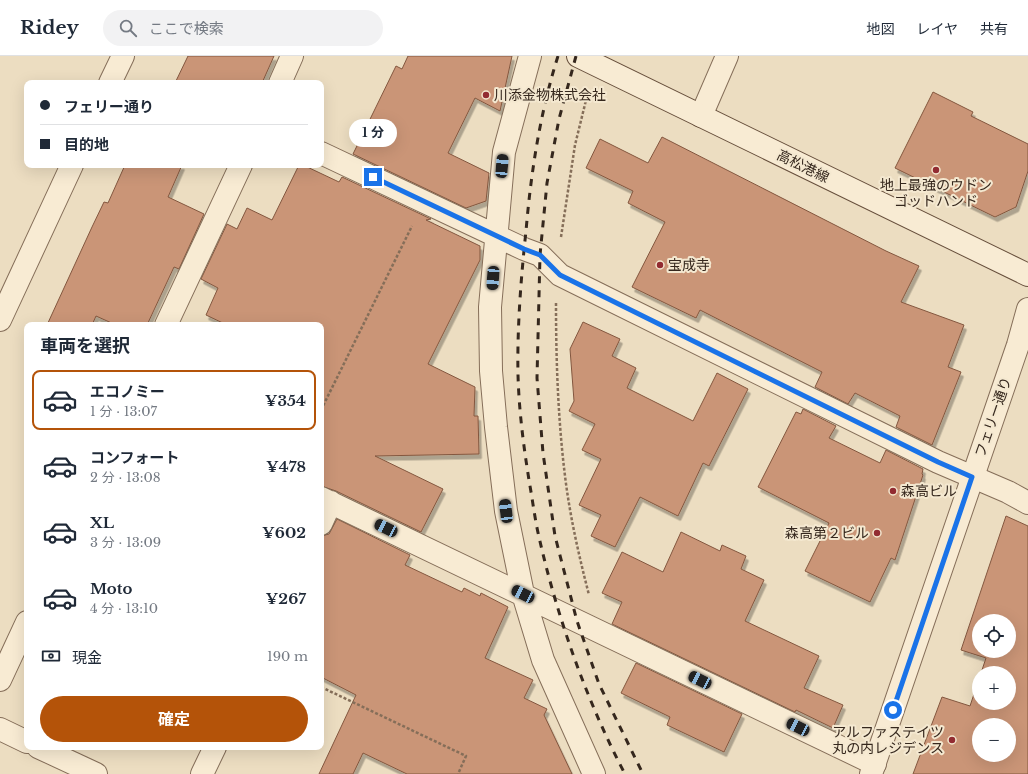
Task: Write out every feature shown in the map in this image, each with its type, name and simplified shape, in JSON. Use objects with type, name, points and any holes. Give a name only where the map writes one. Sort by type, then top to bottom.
[{"type":"street","points":[[111,80],[123,56]]},
{"type":"street","points":[[281,80],[292,56]]},
{"type":"street","points":[[530,56],[504,152],[496,235],[490,307],[491,370],[496,427],[506,511],[523,594],[543,660],[594,774]]},
{"type":"street","name":"高松港線","points":[[578,56],[1028,276]]},
{"type":"street","points":[[701,116],[727,56]]},
{"type":"street","points":[[324,154],[540,255],[560,275],[931,459],[1008,492],[1028,503]]},
{"type":"street","points":[[0,320],[71,168]]},
{"type":"street","points":[[167,322],[240,168]]},
{"type":"street","name":"フェリー通り","points":[[873,769],[1018,345],[1028,309]]},
{"type":"street","points":[[326,500],[603,633],[873,769]]},
{"type":"street","points":[[0,680],[24,628]]},
{"type":"street","points":[[0,729],[24,741]]},
{"type":"street","points":[[44,750],[96,774]]},
{"type":"street","points":[[202,774],[214,750]]},
{"type":"path","points":[[589,89],[575,145],[562,224],[559,259],[560,275],[556,294],[556,333],[559,411],[565,477],[579,555],[596,618],[603,633]]},
{"type":"path","points":[[324,404],[424,202]]},
{"type":"path","points":[[324,688],[466,756],[458,774]]},
{"type":"building","points":[[188,56],[274,56],[263,80],[176,80]]},
{"type":"building","points":[[408,56],[512,56],[500,111],[475,98],[448,153],[489,173],[486,201],[466,208],[353,154],[396,66],[402,69]]},
{"type":"building","points":[[933,92],[973,112],[971,116],[1028,144],[1028,171],[1016,207],[995,217],[895,168]]},
{"type":"building","points":[[662,137],[886,251],[919,266],[901,302],[964,325],[948,367],[961,372],[932,445],[896,427],[900,416],[855,393],[848,404],[815,387],[822,372],[700,310],[696,318],[632,287],[665,222],[628,203],[633,191],[586,168],[600,139],[648,163]]},
{"type":"building","points":[[124,168],[181,168],[168,197],[204,214],[179,269],[174,267],[148,322],[109,322],[96,316],[93,322],[48,322],[104,202],[108,203]]},
{"type":"building","points":[[298,168],[309,168],[339,182],[342,177],[431,219],[426,220],[480,246],[480,260],[428,364],[475,387],[474,416],[478,416],[479,454],[375,456],[443,489],[421,532],[336,491],[324,487],[324,322],[221,322],[206,315],[218,288],[201,279],[227,224],[237,229],[247,208],[272,220]]},
{"type":"building","points":[[583,322],[620,339],[612,356],[636,368],[627,388],[693,421],[717,373],[748,389],[709,466],[703,463],[678,516],[640,497],[615,547],[591,536],[601,515],[579,505],[601,459],[582,450],[595,424],[569,411],[574,401],[570,349]]},
{"type":"building","points":[[803,409],[836,426],[829,438],[880,463],[886,450],[923,469],[923,475],[895,560],[891,558],[870,602],[805,571],[829,523],[758,487],[796,412],[801,414]]},
{"type":"building","points":[[1006,516],[1028,526],[1028,774],[913,774],[942,697],[970,706],[972,700],[972,710],[1016,710],[1016,666],[983,666],[986,658],[1016,658],[1016,614],[973,614]]},
{"type":"building","points":[[337,519],[410,555],[405,565],[462,592],[464,588],[480,596],[481,593],[508,607],[485,658],[533,680],[524,698],[547,709],[544,715],[572,774],[407,774],[363,753],[353,774],[319,774],[356,695],[324,679],[324,535],[329,534]]},
{"type":"building","points":[[681,532],[720,551],[722,545],[746,556],[741,569],[764,580],[745,621],[819,656],[804,688],[843,705],[833,728],[796,710],[795,712],[612,624],[622,602],[602,593],[622,552],[663,572]]},
{"type":"building","points":[[972,617],[972,654],[961,650]]},
{"type":"building","points":[[636,663],[742,714],[724,752],[667,725],[670,717],[621,693]]},
{"type":"railway","points":[[558,56],[546,99],[537,143],[522,266],[518,357],[521,417],[536,524],[555,598],[574,658],[598,718],[625,774]]},
{"type":"railway","points":[[576,56],[559,119],[547,183],[540,255],[537,378],[543,453],[555,536],[577,621],[599,684],[643,774]]},
{"type":"place","name":"川添金物株式会社","points":[[486,95]]},
{"type":"place","name":"地上最強のウドン ゴッドハンド","points":[[936,170]]},
{"type":"place","name":"宝成寺","points":[[660,265]]},
{"type":"place","name":"森高ビル","points":[[893,491]]},
{"type":"place","name":"森高第２ビル","points":[[877,533]]},
{"type":"place","name":"アルファステイツ 丸の内レジデンス","points":[[952,740]]},
{"type":"route","points":[[373,177],[524,249],[540,255],[560,275],[938,462],[972,477],[893,710]]}]
